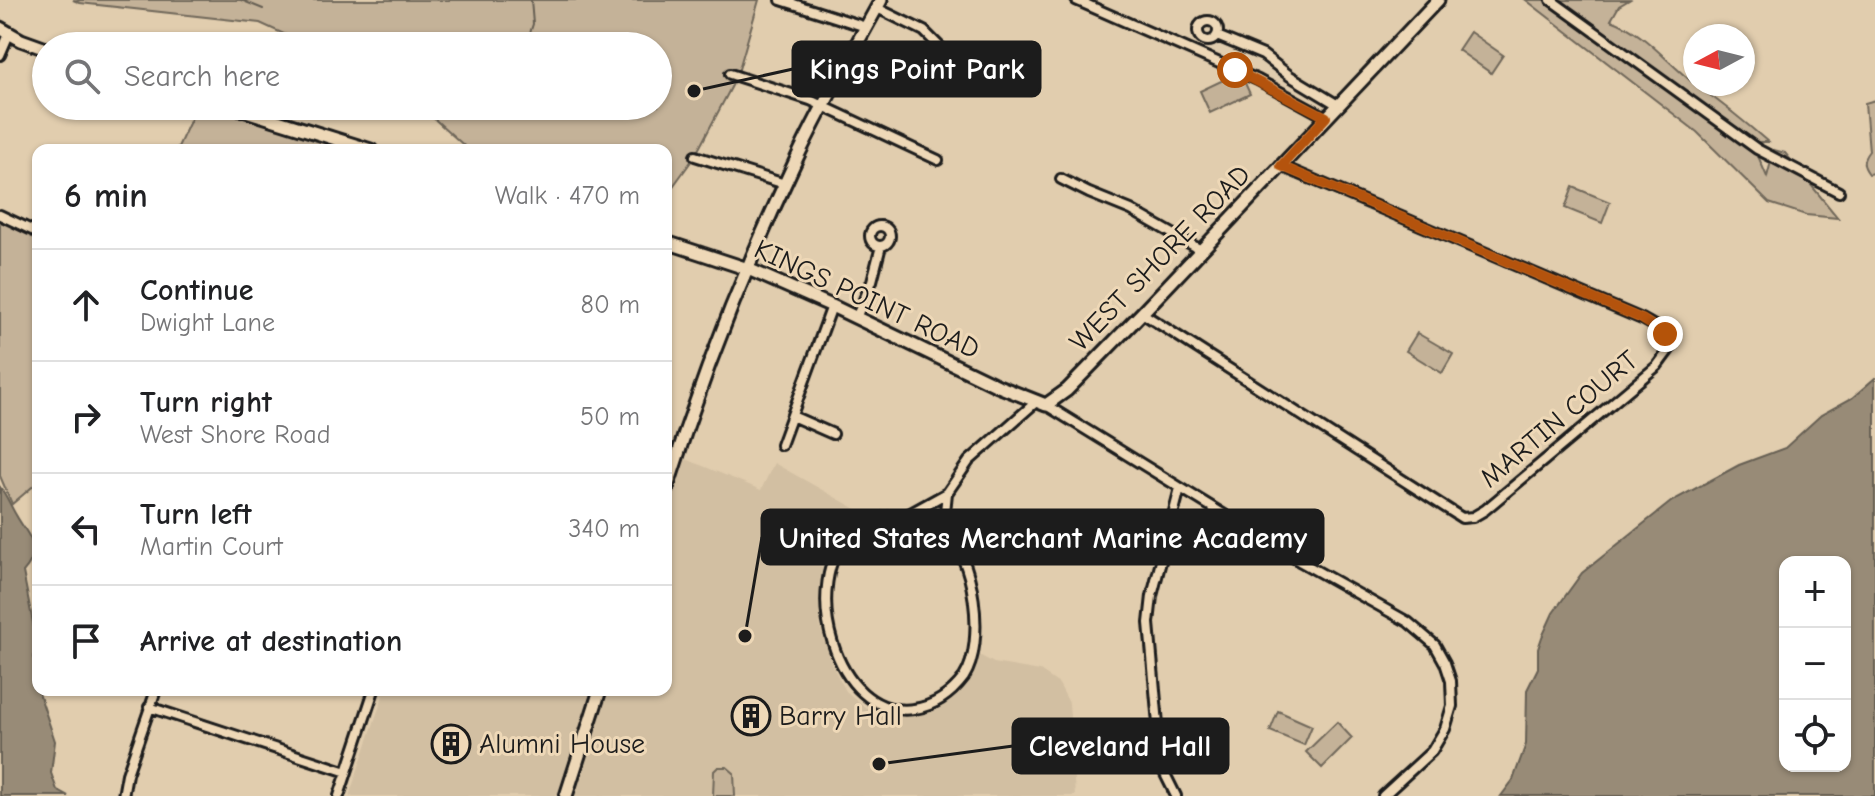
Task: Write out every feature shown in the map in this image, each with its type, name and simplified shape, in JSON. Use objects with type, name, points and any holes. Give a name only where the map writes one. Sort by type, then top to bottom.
[{"type":"main road","name":"WEST SHORE ROAD","points":[[1041,404],[1067,390],[1438,0]]},
{"type":"main road","points":[[672,461],[785,184],[879,4]]},
{"type":"main road","points":[[5,31],[32,43]]},
{"type":"main road","points":[[274,120],[349,144]]},
{"type":"main road","name":"KINGS POINT ROAD","points":[[672,244],[748,269],[1041,404]]},
{"type":"main road","points":[[566,796],[598,696]]},
{"type":"street","points":[[781,0],[866,27]]},
{"type":"street","points":[[1076,0],[1258,80],[1326,117]]},
{"type":"street","points":[[1551,0],[1757,149],[1839,192]]},
{"type":"street","points":[[879,4],[924,31],[945,52],[960,60],[978,68],[997,66]]},
{"type":"street","points":[[0,55],[5,31]]},
{"type":"street","points":[[1217,36],[1263,55],[1290,76],[1338,105]]},
{"type":"street","points":[[730,74],[823,107],[938,160]]},
{"type":"street","points":[[695,156],[785,184]]},
{"type":"street","name":"MARTIN COURT","points":[[1142,313],[1462,518],[1473,517],[1485,510],[1657,366],[1671,347],[1665,334],[1642,319],[1281,166]]},
{"type":"street","points":[[1061,179],[1131,210],[1201,250]]},
{"type":"street","points":[[0,215],[32,230]]},
{"type":"street","points":[[856,318],[872,281],[881,246]]},
{"type":"street","points":[[781,445],[832,306]]},
{"type":"street","points":[[908,515],[942,529],[961,556],[973,597],[975,636],[968,670],[946,696],[923,707],[902,709],[871,701],[850,680],[835,651],[828,621],[829,576],[838,550],[851,533],[864,524],[879,518],[908,515],[947,493],[969,461],[1041,404],[1301,562],[1408,622],[1435,645],[1451,681],[1450,717],[1432,751],[1383,796]]},
{"type":"street","points":[[792,416],[833,434]]},
{"type":"street","points":[[1176,796],[1161,758],[1149,623],[1152,596],[1180,488]]},
{"type":"street","points":[[947,493],[945,512],[949,536]]},
{"type":"street","points":[[123,796],[127,774],[154,696]]},
{"type":"street","points":[[339,796],[372,696]]},
{"type":"street","points":[[149,707],[347,772]]},
{"type":"shaded area","points":[[73,0],[759,0],[737,76],[695,156],[672,188],[672,144],[462,144],[436,120],[672,120],[672,32],[280,32],[260,23]]},
{"type":"shaded area","points":[[1526,0],[1629,0],[1619,6],[1611,20],[1635,32],[1683,74],[1683,96],[1711,96],[1768,142],[1752,142],[1767,177],[1774,150],[1785,153],[1838,218],[1806,215],[1769,203],[1697,132]]},
{"type":"shaded area","points":[[1470,32],[1503,55],[1491,73],[1458,50]]},
{"type":"shaded area","points":[[1240,72],[1250,94],[1210,113],[1200,91]]},
{"type":"shaded area","points":[[1875,100],[1875,173],[1869,174],[1864,162],[1869,151],[1865,103]]},
{"type":"shaded area","points":[[191,120],[278,120],[349,144],[179,144]]},
{"type":"shaded area","points":[[1573,187],[1610,202],[1602,223],[1565,208]]},
{"type":"shaded area","points":[[0,215],[32,230],[32,487],[12,504],[0,476]]},
{"type":"shaded area","points":[[1417,333],[1453,354],[1442,373],[1406,351]]},
{"type":"shaded area","points":[[1875,378],[1875,796],[1501,796],[1513,780],[1526,744],[1527,690],[1538,668],[1538,649],[1542,637],[1553,613],[1582,573],[1672,501],[1739,465],[1785,448],[1821,415],[1852,398]]},
{"type":"shaded area","points":[[686,459],[761,490],[774,463],[867,515],[846,527],[831,545],[823,566],[819,592],[820,625],[833,667],[846,691],[866,708],[876,712],[899,717],[915,716],[942,707],[958,695],[969,681],[979,655],[994,663],[1040,671],[1059,684],[1069,703],[1075,796],[349,796],[383,696],[672,696],[674,468]]},
{"type":"shaded area","points":[[0,487],[32,542],[32,558],[23,572],[32,618],[32,696],[40,696],[55,741],[51,773],[57,790],[68,796],[0,796]]},
{"type":"shaded area","points":[[1278,711],[1312,726],[1304,745],[1270,731]]},
{"type":"shaded area","points":[[1337,722],[1352,738],[1322,768],[1306,752]]},
{"type":"shaded area","points":[[718,767],[727,767],[734,773],[735,796],[713,796],[714,771]]},
{"type":"waterway","points":[[241,0],[263,9]]},
{"type":"waterway","points":[[530,32],[533,24],[531,0]]},
{"type":"place","name":"Kings Point Park","points":[[694,91]]},
{"type":"place","name":"United States Merchant Marine Academy","points":[[745,636]]},
{"type":"place","name":"Barry Hall","points":[[751,716]]},
{"type":"place","name":"Alumni House","points":[[451,744]]},
{"type":"place","name":"Cleveland Hall","points":[[879,764]]},
{"type":"route","points":[[1235,70],[1326,117],[1281,166],[1642,319],[1665,334]]}]
